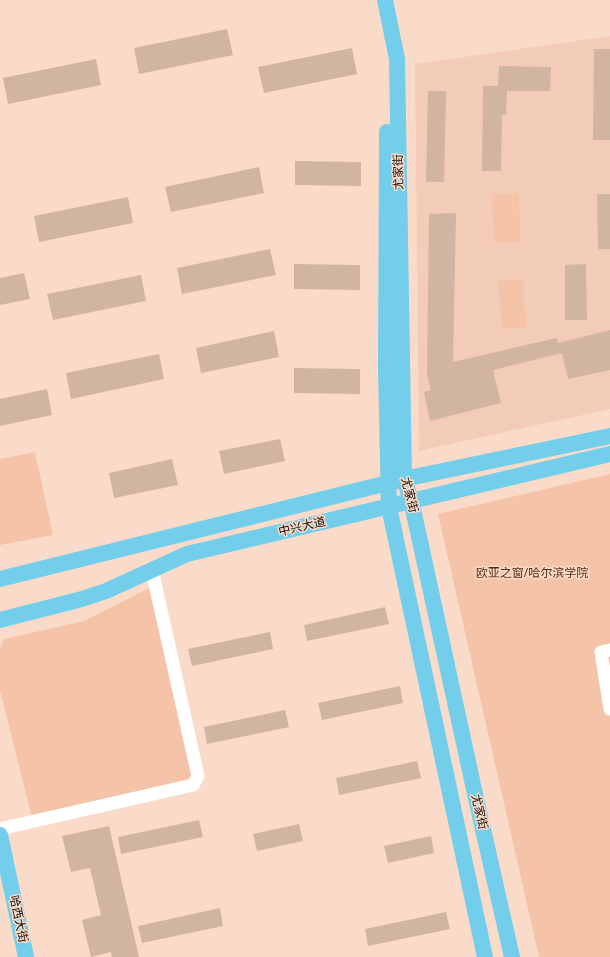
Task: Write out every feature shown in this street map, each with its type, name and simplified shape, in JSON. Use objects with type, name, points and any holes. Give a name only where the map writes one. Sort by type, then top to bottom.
[{"type":"main road","name":"尤家街","points":[[376,0],[388,60],[386,369],[389,507],[485,957]]},
{"type":"main road","name":"尤家街","points":[[385,0],[397,59],[404,479],[411,500],[512,957]]},
{"type":"main road","name":"中兴大道","points":[[0,579],[404,479],[610,436]]},
{"type":"main road","name":"中兴大道","points":[[0,620],[82,599],[106,591],[186,554],[610,454]]},
{"type":"main road","name":"哈西大街","points":[[0,834],[26,957]]},
{"type":"lane","points":[[0,829],[193,785],[198,776],[152,570]]},
{"type":"lane","points":[[610,650],[601,652],[610,709]]},
{"type":"shaded area","points":[[610,36],[610,409],[419,451],[415,64]]},
{"type":"green space","points":[[519,193],[520,242],[494,243],[492,194]]},
{"type":"green space","points":[[523,279],[526,328],[502,329],[498,281]]},
{"type":"green space","points":[[35,452],[53,535],[0,545],[0,459]]},
{"type":"green space","name":"欧亚之窗/哈尔滨学院","points":[[610,474],[610,957],[539,957],[438,514]]},
{"type":"green space","points":[[149,588],[193,778],[32,817],[0,691],[0,648],[4,639],[84,621]]},
{"type":"building","points":[[227,29],[233,55],[139,74],[134,48]]},
{"type":"building","points":[[352,48],[357,74],[264,93],[258,67]]},
{"type":"building","points":[[594,49],[610,49],[610,140],[593,140]]},
{"type":"building","points":[[96,59],[101,85],[8,104],[3,78]]},
{"type":"building","points":[[499,66],[551,67],[550,91],[507,91],[506,115],[502,115],[501,171],[482,171],[483,86],[498,86]]},
{"type":"building","points":[[428,91],[446,91],[444,182],[426,182]]},
{"type":"building","points":[[295,161],[361,162],[361,186],[295,185]]},
{"type":"building","points":[[259,167],[264,193],[171,212],[165,187]]},
{"type":"building","points":[[597,194],[610,194],[610,249],[598,249]]},
{"type":"building","points":[[128,197],[133,223],[39,242],[34,216]]},
{"type":"building","points":[[456,213],[453,362],[556,338],[558,343],[610,330],[610,370],[568,379],[562,353],[493,370],[501,403],[430,421],[424,392],[431,390],[427,375],[429,214]]},
{"type":"building","points":[[270,249],[276,275],[182,294],[177,268]]},
{"type":"building","points":[[294,264],[360,265],[360,290],[294,289]]},
{"type":"building","points":[[586,264],[587,320],[565,320],[565,265]]},
{"type":"building","points":[[24,273],[30,299],[0,305],[0,278]]},
{"type":"building","points":[[141,275],[146,301],[53,320],[47,294]]},
{"type":"building","points":[[274,331],[279,357],[201,373],[196,348]]},
{"type":"building","points":[[159,354],[164,379],[71,399],[66,373]]},
{"type":"building","points":[[294,368],[360,369],[360,394],[294,393]]},
{"type":"building","points":[[47,389],[52,415],[0,426],[0,399]]},
{"type":"building","points":[[280,439],[285,461],[224,474],[219,451]]},
{"type":"building","points":[[172,459],[178,485],[114,498],[109,473]]},
{"type":"building","points":[[385,607],[389,624],[307,641],[304,625]]},
{"type":"building","points":[[270,632],[273,649],[192,666],[188,649]]},
{"type":"building","points":[[400,686],[403,703],[322,720],[318,703]]},
{"type":"building","points":[[285,710],[289,727],[207,744],[204,727]]},
{"type":"building","points":[[417,761],[421,778],[339,795],[336,778]]},
{"type":"building","points":[[199,820],[203,837],[121,854],[118,837]]},
{"type":"building","points":[[299,824],[303,841],[257,851],[253,834]]},
{"type":"building","points":[[109,826],[139,957],[112,957],[111,952],[91,957],[82,920],[101,915],[90,868],[71,872],[62,836]]},
{"type":"building","points":[[431,836],[434,853],[388,863],[384,846]]},
{"type":"building","points":[[220,908],[223,926],[142,943],[138,926]]},
{"type":"building","points":[[446,912],[450,929],[368,946],[365,929]]}]
